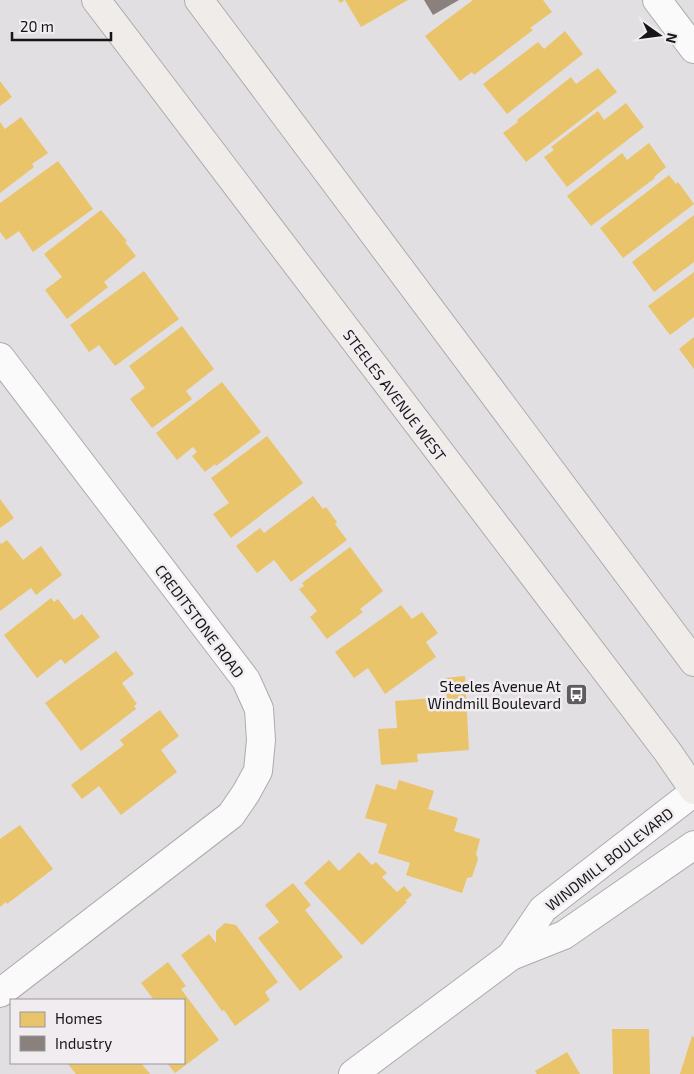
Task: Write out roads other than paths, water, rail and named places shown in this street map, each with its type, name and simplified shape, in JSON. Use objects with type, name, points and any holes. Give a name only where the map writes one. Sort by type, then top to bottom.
[{"type":"main road","name":"STEELES AVENUE WEST","points":[[96,0],[661,743],[694,791]]},
{"type":"main road","points":[[199,0],[694,662]]},
{"type":"street","points":[[657,0],[694,49]]},
{"type":"street","name":"CREDITSTONE ROAD","points":[[0,357],[246,680],[259,709],[261,740],[258,771],[231,815],[0,993]]},
{"type":"street","name":"WINDMILL BOULEVARD","points":[[511,956],[543,910],[694,791]]},
{"type":"street","name":"WINDMILL BOULEVARD","points":[[353,1074],[511,956],[564,935],[694,846]]},
{"type":"place","name":"Steeles Avenue At Windmill Boulevard","points":[[577,695]]}]
